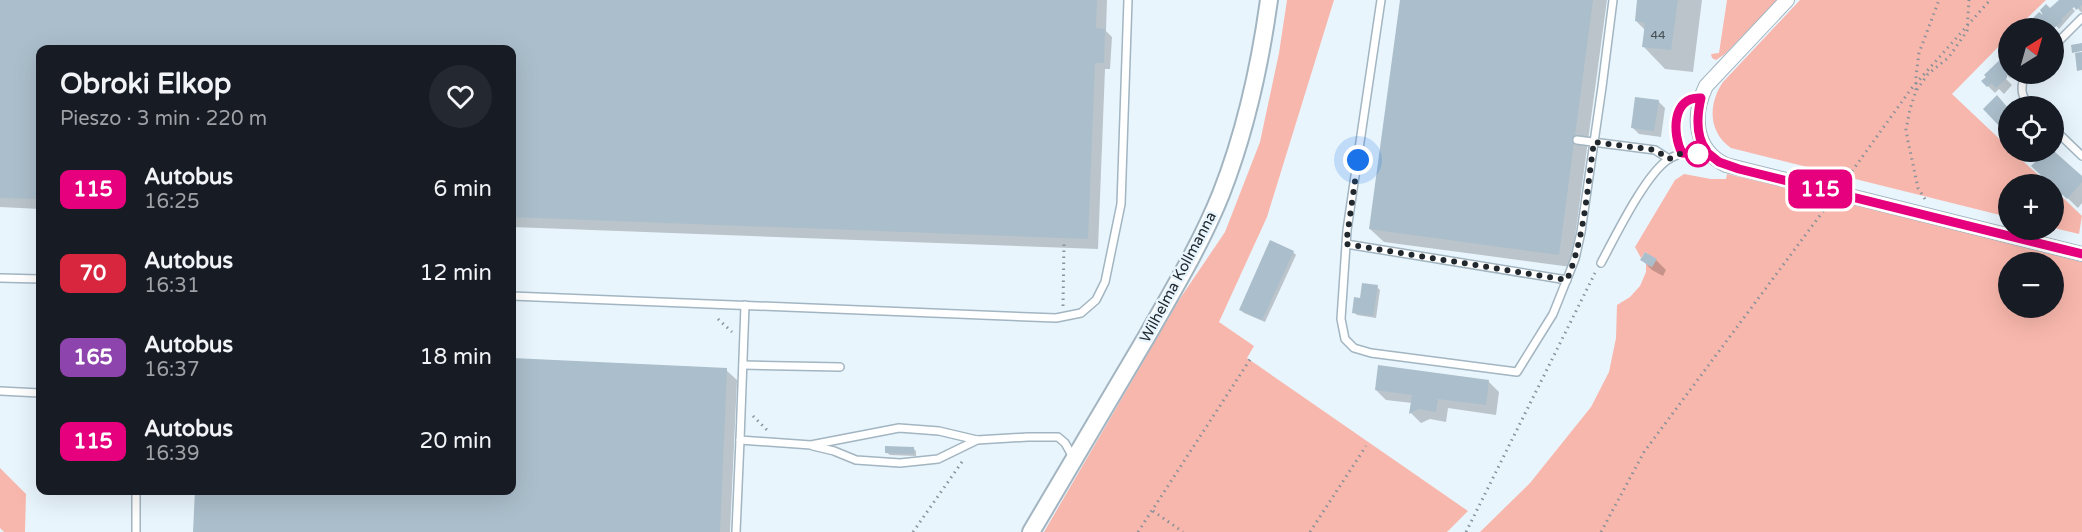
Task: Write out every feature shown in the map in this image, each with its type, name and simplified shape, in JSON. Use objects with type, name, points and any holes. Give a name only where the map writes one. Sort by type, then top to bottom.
[{"type":"street","name":"Wilhelma Kollmanna","points":[[1031,532],[1169,298],[1219,199],[1236,150],[1258,64],[1269,0]]},
{"type":"street","points":[[1787,0],[1712,78],[1701,98],[1698,115],[1699,136],[1709,154],[1726,165],[2082,255]]},
{"type":"lane","points":[[516,297],[1056,318],[1082,313],[1095,300],[1105,282],[1120,204],[1128,0]]},
{"type":"lane","points":[[1381,0],[1346,244],[1341,319],[1345,339],[1354,348],[1371,353],[1517,372],[1553,314],[1575,259],[1581,232],[1613,0]]},
{"type":"lane","points":[[2064,36],[2082,18]]},
{"type":"lane","points":[[1682,153],[1677,142],[1676,131],[1680,105],[1692,97],[1701,98]]},
{"type":"lane","points":[[2064,139],[2082,156]]},
{"type":"lane","points":[[1577,140],[1655,150],[1669,159]]},
{"type":"lane","points":[[1601,263],[1640,194],[1669,159],[1682,153],[1709,154]]},
{"type":"lane","points":[[1346,244],[1567,280]]},
{"type":"lane","points":[[0,278],[36,279]]},
{"type":"lane","points":[[736,532],[745,305]]},
{"type":"lane","points":[[743,365],[840,367]]},
{"type":"lane","points":[[0,391],[36,393]]},
{"type":"lane","points":[[811,445],[898,428],[939,431],[977,440],[1058,437],[1065,443],[1074,459]]},
{"type":"lane","points":[[740,440],[811,445],[856,460],[900,462],[938,459],[977,440]]},
{"type":"lane","points":[[136,495],[136,532]]},
{"type":"path","points":[[1931,207],[1918,188],[1906,130],[1916,91],[1919,53],[1939,0]]},
{"type":"path","points":[[1916,91],[1928,74],[1956,48],[1967,31],[1969,0]]},
{"type":"path","points":[[1601,532],[1644,452],[1917,82],[1990,0]]},
{"type":"path","points":[[1064,243],[1063,306],[1072,306]]},
{"type":"path","points":[[1466,532],[1580,300],[1601,263]]},
{"type":"path","points":[[1138,532],[1251,358]]},
{"type":"path","points":[[750,410],[762,426],[771,432]]},
{"type":"path","points":[[913,532],[977,440]]},
{"type":"path","points":[[1310,532],[1366,446]]},
{"type":"path","points":[[1153,511],[1183,532]]},
{"type":"shaded area","points":[[1287,0],[1334,0],[1267,217],[1219,322],[1254,346],[1247,358],[1468,511],[1447,532],[1044,532],[1179,300],[1225,232],[1260,142],[1279,53]]},
{"type":"shaded area","points":[[1727,0],[1777,0],[1725,54],[1716,60],[1711,54],[1719,53]]},
{"type":"shaded area","points":[[1800,0],[2046,0],[2027,18],[1998,18],[1998,47],[1952,94],[1998,138],[1998,162],[2024,162],[2037,174],[1998,174],[1998,215],[1731,148],[1723,141],[1714,126],[1713,108],[1723,82]]},
{"type":"shaded area","points":[[1684,174],[1726,179],[1727,174],[2043,252],[1998,252],[1998,318],[2064,318],[2064,257],[2082,262],[2082,532],[1480,532],[1530,483],[1591,407],[1609,372],[1616,338],[1617,305],[1630,297],[1640,286],[1646,272],[1646,264],[1652,267],[1656,259],[1645,252],[1641,258],[1635,247],[1675,180]]},
{"type":"shaded area","points":[[2064,199],[2082,216],[2079,234],[2064,230]]},
{"type":"shaded area","points":[[0,468],[26,494],[25,532],[4,532],[0,528]]},
{"type":"building","points":[[0,0],[1097,0],[1096,28],[1105,29],[1104,63],[1095,63],[1088,239],[516,217],[516,45],[36,45],[36,199],[0,198]]},
{"type":"building","points":[[1400,0],[1593,0],[1559,255],[1369,229]]},
{"type":"building","points":[[1637,0],[1678,0],[1671,50],[1642,47],[1645,23],[1635,21]]},
{"type":"building","points":[[2059,0],[2082,0],[2082,5],[2076,10],[2074,7],[2062,18],[2033,18],[2039,12],[2043,15],[2040,10],[2046,4],[2050,8]]},
{"type":"building","points":[[2082,43],[2082,51],[2072,53],[2071,45]]},
{"type":"building","points":[[2082,52],[2082,70],[2077,71],[2075,53]]},
{"type":"building","points":[[1998,62],[1998,84],[2000,84],[1996,88],[1992,83],[1987,87],[1981,81],[1986,77],[1984,75]]},
{"type":"building","points":[[1997,95],[1998,125],[1983,109]]},
{"type":"building","points":[[1635,97],[1659,100],[1654,131],[1631,128]]},
{"type":"building","points":[[2064,160],[2082,176],[2082,182],[2067,199],[2064,196],[2064,174],[2040,174],[2031,166],[2035,162],[2064,162]]},
{"type":"building","points":[[1270,240],[1294,251],[1262,320],[1239,310]]},
{"type":"building","points":[[1645,252],[1657,259],[1652,267],[1640,260]]},
{"type":"building","points":[[1362,283],[1378,285],[1373,316],[1352,313],[1354,297],[1360,298]]},
{"type":"building","points":[[516,358],[727,368],[720,532],[193,532],[195,495],[516,495]]},
{"type":"building","points":[[1378,365],[1489,380],[1486,405],[1438,399],[1436,412],[1419,409],[1409,414],[1412,395],[1375,390]]},
{"type":"building","points":[[885,446],[914,447],[914,454],[885,453]]},
{"type":"bus line","name":"115","points":[[1706,150],[1699,136],[1701,98],[1692,97],[1680,105],[1678,113],[1677,142],[1682,153],[1709,154],[1719,162],[1739,169],[2082,254]]},
{"type":"route","points":[[1358,160],[1346,244],[1567,280],[1581,232],[1594,142],[1655,150],[1669,159],[1682,153],[1698,154]]}]
